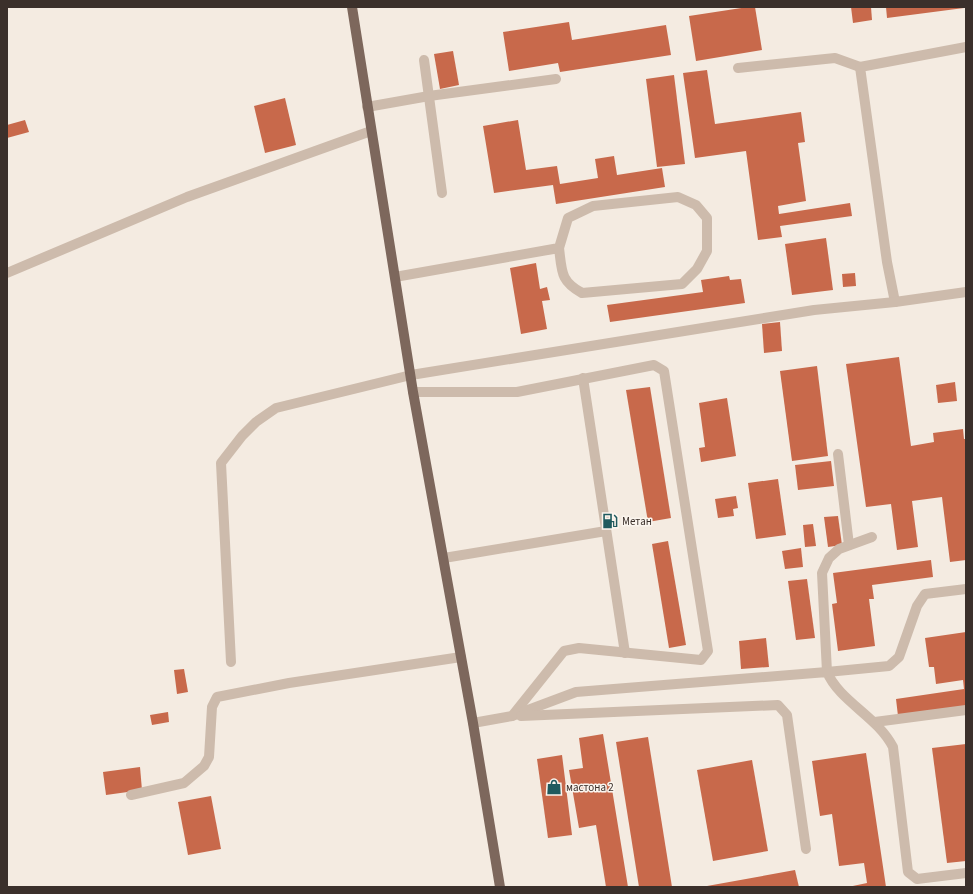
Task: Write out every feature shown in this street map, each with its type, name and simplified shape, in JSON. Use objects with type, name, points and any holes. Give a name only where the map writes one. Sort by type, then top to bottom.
[{"type":"main road","points":[[352,7],[410,375],[444,558],[500,887]]},
{"type":"street","points":[[738,68],[835,58],[860,67],[966,47]]},
{"type":"street","points":[[424,60],[442,193]]},
{"type":"street","points":[[860,67],[887,262],[895,302]]},
{"type":"street","points":[[367,107],[429,96],[556,79]]},
{"type":"street","points":[[7,274],[187,197],[371,132]]},
{"type":"street","points":[[678,197],[696,205],[707,218],[707,251],[697,269],[682,284],[582,293],[569,286],[562,271],[559,248],[568,218],[593,206],[678,197]]},
{"type":"street","points":[[395,277],[559,248]]},
{"type":"street","points":[[232,662],[221,463],[242,436],[256,422],[276,408],[410,375],[814,310],[895,302],[966,292]]},
{"type":"street","points":[[413,392],[517,392],[654,365],[664,371],[708,651],[701,660],[579,648],[564,651],[512,716]]},
{"type":"street","points":[[583,378],[625,653]]},
{"type":"street","points":[[838,454],[849,545]]},
{"type":"street","points":[[444,558],[606,531]]},
{"type":"street","points":[[872,537],[839,549],[829,558],[822,573],[827,672],[832,684],[875,722],[886,734],[893,747],[908,872],[916,880],[966,873]]},
{"type":"street","points":[[473,724],[512,716],[576,692],[889,666],[899,657],[917,606],[925,594],[966,590]]},
{"type":"street","points":[[131,795],[184,782],[204,766],[209,757],[212,707],[216,697],[289,683],[461,657]]},
{"type":"street","points":[[512,716],[778,705],[787,715],[806,849]]},
{"type":"street","points":[[875,722],[966,710]]},
{"type":"building","points":[[755,7],[762,50],[696,61],[689,16]]},
{"type":"building","points":[[851,7],[871,7],[872,20],[853,23]]},
{"type":"building","points":[[886,7],[964,7],[964,8],[887,18]]},
{"type":"building","points":[[569,22],[572,40],[666,25],[671,55],[560,72],[558,63],[509,71],[503,32]]},
{"type":"building","points":[[453,51],[459,85],[440,89],[434,54]]},
{"type":"building","points":[[707,70],[715,124],[801,112],[805,142],[798,143],[806,201],[778,206],[779,214],[850,203],[852,216],[780,226],[782,237],[758,240],[746,151],[695,158],[683,73]]},
{"type":"building","points":[[674,75],[685,164],[657,167],[646,79]]},
{"type":"building","points":[[285,98],[296,145],[265,153],[254,106]]},
{"type":"building","points":[[25,120],[29,132],[7,138],[7,125]]},
{"type":"building","points":[[518,120],[526,170],[557,166],[560,184],[598,178],[595,159],[614,156],[617,175],[662,168],[665,187],[556,204],[553,185],[494,193],[483,126]]},
{"type":"building","points":[[826,238],[833,290],[792,295],[785,244]]},
{"type":"building","points":[[536,263],[540,289],[547,287],[550,300],[542,301],[547,329],[521,334],[510,268]]},
{"type":"building","points":[[855,273],[856,286],[843,287],[842,274]]},
{"type":"building","points":[[729,276],[730,280],[741,279],[745,303],[610,322],[607,305],[703,292],[701,280]]},
{"type":"building","points":[[780,322],[782,351],[764,353],[762,324]]},
{"type":"building","points":[[899,357],[911,446],[934,442],[933,433],[963,429],[964,439],[966,439],[966,560],[950,562],[942,497],[912,501],[918,547],[897,550],[891,504],[866,507],[846,364]]},
{"type":"building","points":[[817,366],[828,456],[792,461],[780,371]]},
{"type":"building","points":[[955,382],[957,401],[938,403],[936,385]]},
{"type":"building","points":[[650,387],[671,518],[648,522],[626,390]]},
{"type":"building","points":[[727,398],[736,456],[701,462],[699,448],[705,447],[699,403]]},
{"type":"building","points":[[831,461],[834,486],[798,490],[795,465]]},
{"type":"building","points":[[778,479],[786,535],[756,539],[748,483]]},
{"type":"building","points":[[736,496],[738,508],[733,509],[734,516],[718,518],[715,499]]},
{"type":"building","points":[[838,516],[842,545],[828,547],[824,517]]},
{"type":"building","points":[[813,524],[816,546],[805,547],[803,525]]},
{"type":"building","points":[[668,541],[686,645],[669,648],[652,544]]},
{"type":"building","points":[[801,548],[803,567],[785,569],[782,551]]},
{"type":"building","points":[[931,560],[933,577],[872,585],[874,599],[869,599],[875,646],[838,651],[832,604],[837,603],[833,573]]},
{"type":"building","points":[[807,579],[815,638],[796,640],[788,581]]},
{"type":"building","points":[[966,632],[966,706],[898,716],[896,699],[964,689],[963,680],[936,684],[934,667],[929,667],[925,638]]},
{"type":"building","points":[[766,638],[769,667],[741,669],[739,641]]},
{"type":"building","points":[[184,669],[188,692],[177,694],[174,670]]},
{"type":"building","points":[[168,712],[169,722],[152,725],[150,715]]},
{"type":"building","points":[[603,734],[628,887],[606,887],[596,825],[579,828],[569,770],[583,768],[579,738]]},
{"type":"building","points":[[648,737],[672,887],[639,887],[616,742]]},
{"type":"building","points":[[966,744],[966,861],[947,863],[932,748]]},
{"type":"building","points":[[866,753],[886,887],[848,887],[867,883],[864,863],[839,866],[832,814],[820,816],[812,761]]},
{"type":"building","points":[[562,755],[572,835],[548,838],[537,759]]},
{"type":"building","points":[[752,760],[768,851],[713,861],[697,770]]},
{"type":"building","points":[[140,767],[142,790],[106,795],[103,772]]},
{"type":"building","points":[[211,796],[221,849],[188,855],[178,802]]},
{"type":"building","points":[[795,870],[799,887],[707,887],[707,886]]},
{"type":"place","name":"Метан","points":[[610,521]]},
{"type":"place","name":"мастона 2","points":[[554,787]]}]
